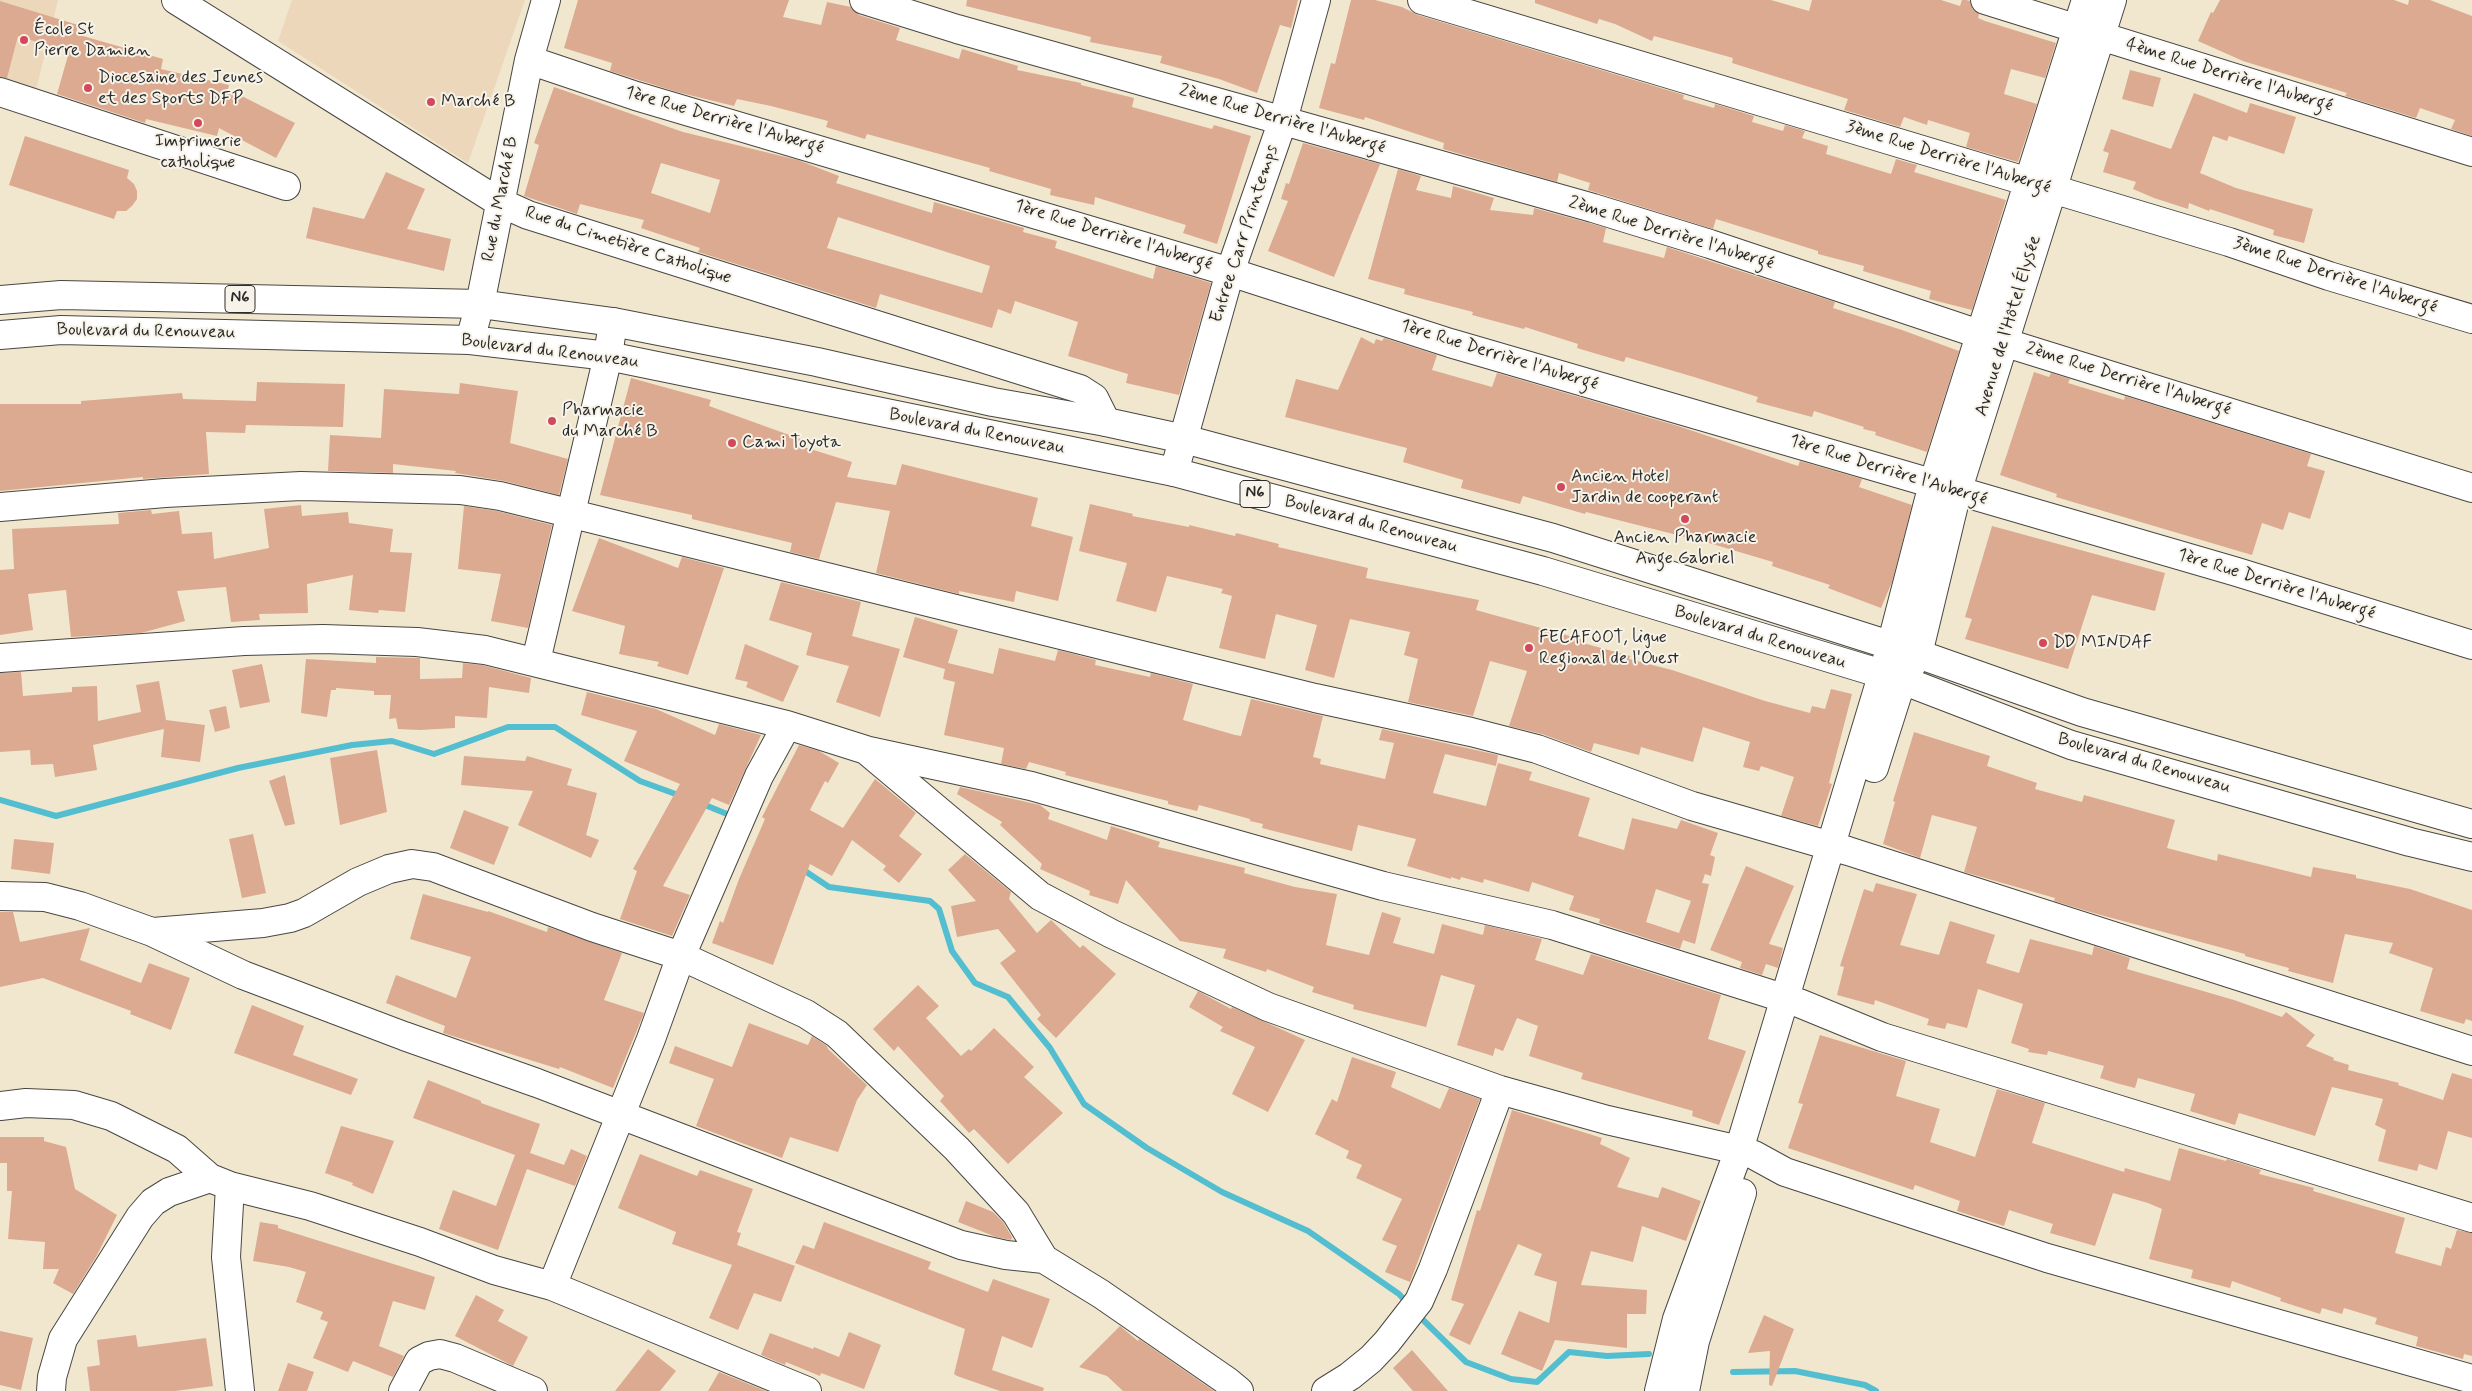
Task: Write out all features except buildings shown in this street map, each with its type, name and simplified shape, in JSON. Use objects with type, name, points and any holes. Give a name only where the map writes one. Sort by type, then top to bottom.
[{"type":"main road","name":"Rue du Cimetière Catholique","points":[[176,0],[500,202],[528,215],[1080,389],[1094,398],[1106,422]]},
{"type":"main road","name":"Rue du Marché B","points":[[470,340],[480,304],[529,60],[546,0]]},
{"type":"main road","name":"2ème Rue Derrière l'Aubergé","points":[[864,0],[957,29],[1620,216],[1992,338],[2472,488]]},
{"type":"main road","name":"Entree Carr Printemps","points":[[1174,472],[1230,272],[1283,120],[1316,0]]},
{"type":"main road","name":"3ème Rue Derrière l'Aubergé","points":[[1422,0],[2041,186],[2472,319]]},
{"type":"main road","name":"4ème Rue Derrière l'Aubergé","points":[[1985,0],[2472,152]]},
{"type":"main road","name":"Avenue de l'Hôtel Élysée","points":[[2086,0],[2089,32]]},
{"type":"main road","name":"Avenue de l'Hôtel Élysée","points":[[1892,677],[1892,646],[1945,488],[2089,32],[2112,0]]},
{"type":"main road","name":"1ère Rue Derrière l'Aubergé","points":[[529,60],[636,96],[1230,272],[1450,343],[2237,572],[2472,645]]},
{"type":"main road","points":[[0,92],[286,186]]},
{"type":"main road","points":[[61,296],[61,330]]},
{"type":"main road","name":"N6","points":[[0,300],[61,296],[480,304]]},
{"type":"main road","name":"Boulevard du Renouveau","points":[[480,304],[613,322],[817,362],[993,402],[1106,422],[1184,439],[1588,549],[1918,654],[2082,712],[2472,824]]},
{"type":"main road","points":[[536,661],[608,356],[613,322]]},
{"type":"main road","name":"Boulevard du Renouveau","points":[[0,335],[61,330],[470,340],[608,356],[1174,472],[1576,582],[1892,677],[2071,745],[2410,842],[2472,857]]},
{"type":"main road","points":[[0,506],[272,488],[374,486],[460,490],[500,496],[1315,698],[1518,744],[1692,806],[1840,849],[2472,1050]]},
{"type":"main road","name":"Avenue de l'Hôtel Élysée","points":[[1892,677],[1918,654],[1945,488]]},
{"type":"main road","points":[[1576,582],[1588,549]]},
{"type":"main road","points":[[0,658],[244,641],[323,639],[427,643],[485,650],[536,661],[786,725],[866,750],[1031,786],[1383,886],[1552,925],[1791,1001],[1882,1037],[2472,1218]]},
{"type":"main road","points":[[1685,1391],[1695,1340],[1746,1153],[1791,1001],[1840,849],[1892,677]]},
{"type":"main road","points":[[552,1286],[619,1114],[651,1038],[681,956],[759,776],[786,725]]},
{"type":"main road","points":[[2135,763],[2144,731]]},
{"type":"main road","points":[[866,750],[992,857],[1048,900],[1112,934],[1268,1007],[1500,1090],[1607,1120],[1746,1153],[1785,1172],[2047,1258],[2472,1379]]},
{"type":"main road","points":[[152,932],[263,923],[290,918],[304,913],[358,882],[389,869],[412,864],[433,867],[592,927],[681,956],[806,1014],[837,1034],[957,1149],[1016,1213],[1044,1260]]},
{"type":"main road","points":[[0,896],[45,897],[80,906],[152,932],[243,975],[619,1114],[961,1245],[1006,1255],[1044,1260],[1101,1294],[1239,1391]]},
{"type":"main road","points":[[1326,1391],[1350,1376],[1371,1359],[1412,1311],[1433,1269],[1500,1090]]},
{"type":"main road","points":[[0,1106],[26,1103],[74,1105],[111,1116],[176,1149],[220,1182],[310,1206],[420,1242],[494,1270],[552,1286],[808,1391]]},
{"type":"main road","points":[[1659,1391],[1677,1319],[1746,1153]]},
{"type":"main road","points":[[51,1391],[52,1377],[63,1339],[140,1217],[153,1202],[170,1192],[220,1182]]},
{"type":"main road","points":[[220,1182],[240,1391]]},
{"type":"main road","points":[[403,1391],[419,1361],[429,1356],[440,1354],[455,1358],[524,1389]]},
{"type":"shaded area","name":"École St Pierre Damien","points":[[0,0],[58,0],[36,90],[0,80]]},
{"type":"shaded area","name":"Marché B","points":[[292,0],[525,0],[468,163],[278,41]]},
{"type":"waterway","points":[[0,800],[56,816],[238,768],[352,745],[392,741],[434,754],[508,727],[555,727],[640,781],[681,796]]},
{"type":"waterway","points":[[700,803],[727,814]]},
{"type":"waterway","points":[[802,869],[829,887],[930,901],[939,909],[952,951],[975,983],[1008,997],[1050,1048],[1084,1104],[1147,1148],[1222,1192],[1308,1231],[1399,1294],[1409,1305]]},
{"type":"waterway","points":[[1417,1314],[1466,1362],[1511,1379],[1537,1382],[1569,1352],[1607,1356],[1649,1354]]},
{"type":"waterway","points":[[1733,1372],[1795,1371],[1865,1385],[1876,1391]]},
{"type":"place","name":"École St Pierre Damien","points":[[24,40]]},
{"type":"place","name":"Diocesaine des Jeunes et des Sports DFP","points":[[88,88]]},
{"type":"place","name":"Marché B","points":[[431,102]]},
{"type":"place","name":"Imprimerie catholique","points":[[198,123]]},
{"type":"place","name":"Pharmacie du Marché B","points":[[552,421]]},
{"type":"place","name":"Cami Toyota","points":[[732,443]]},
{"type":"place","name":"Ancien Hotel Jardin de cooperant","points":[[1561,487]]},
{"type":"place","name":"Ancien Pharmacie Ange Gabriel","points":[[1685,519]]},
{"type":"place","name":"DD MINDAF","points":[[2043,643]]},
{"type":"place","name":"FECAFOOT, ligue Regional de l'Ouest","points":[[1529,648]]}]
